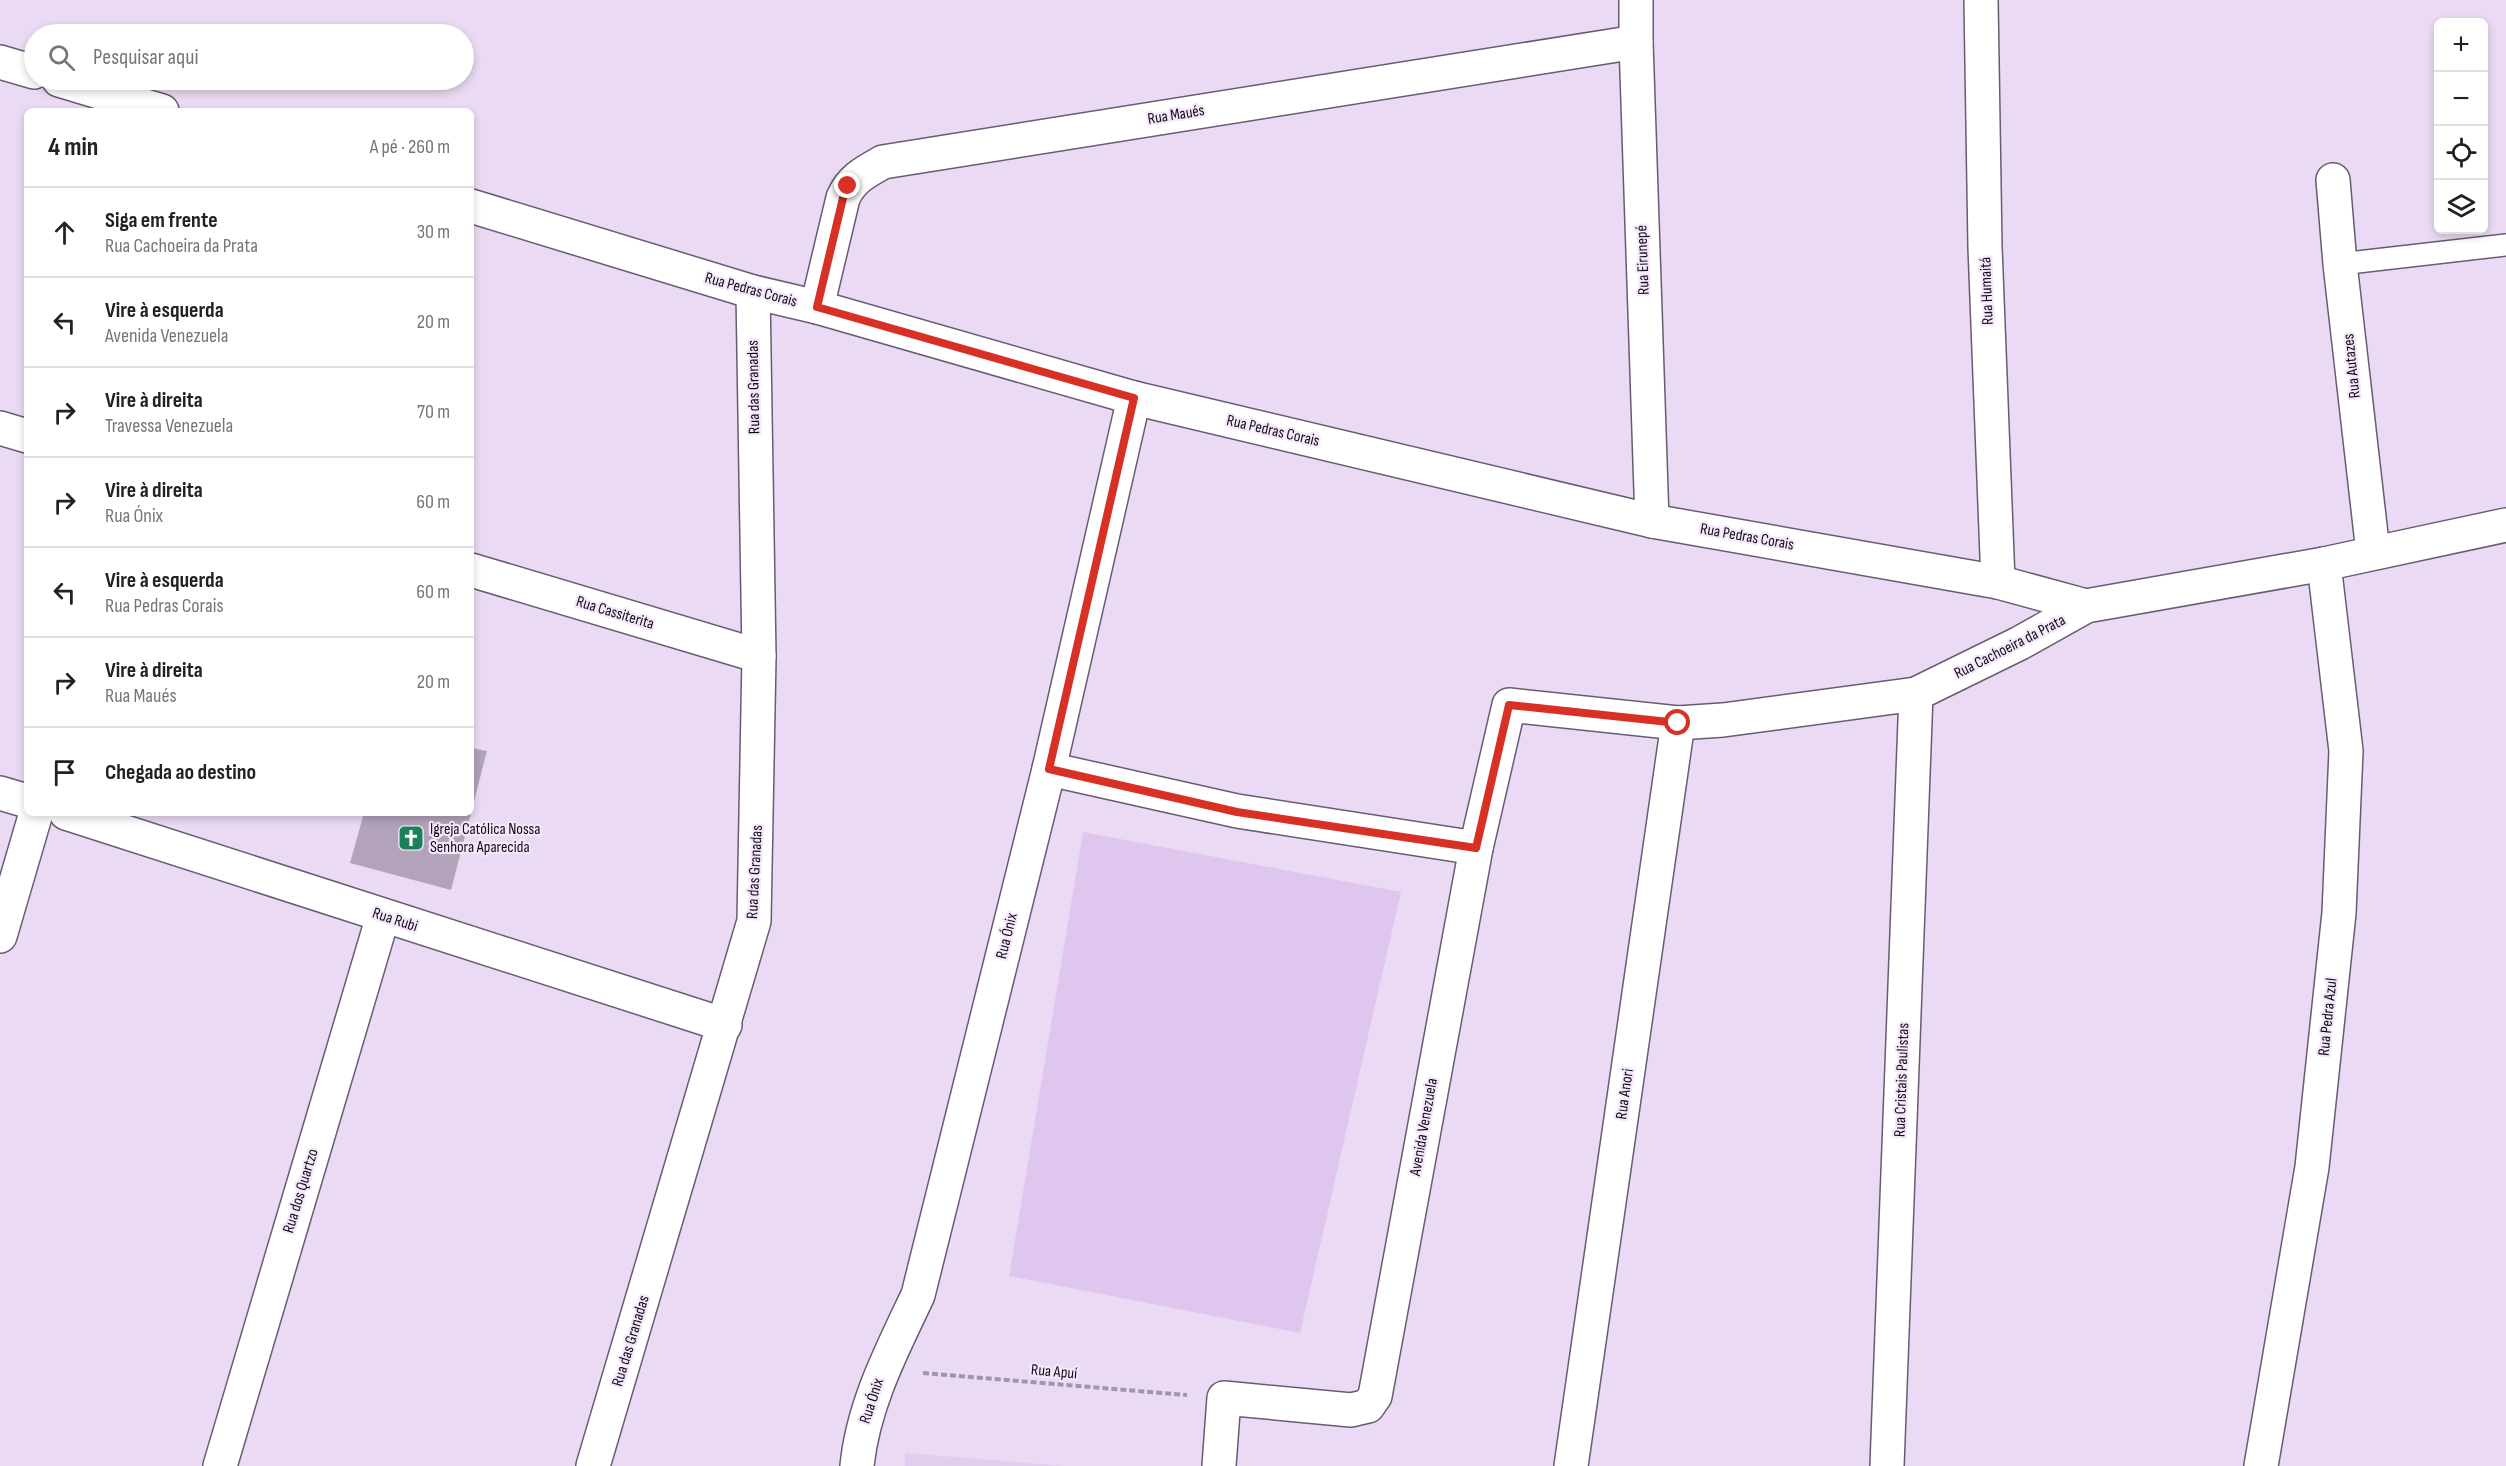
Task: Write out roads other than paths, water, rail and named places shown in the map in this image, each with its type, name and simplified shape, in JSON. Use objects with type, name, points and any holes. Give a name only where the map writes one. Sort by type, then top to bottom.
[{"type":"street","name":"Rua Eirunepé","points":[[1636,0],[1652,521]]},
{"type":"street","name":"Rua Humaitá","points":[[1982,0],[1985,247],[1998,582]]},
{"type":"street","name":"Rua Maués","points":[[817,307],[843,198],[848,186],[857,176],[883,162],[1636,42]]},
{"type":"street","points":[[0,62],[24,69]]},
{"type":"street","points":[[92,90],[152,108]]},
{"type":"street","name":"Rua Autazes","points":[[2334,180],[2340,264],[2373,552]]},
{"type":"street","name":"Rua Pedras Corais","points":[[474,207],[753,292],[817,307],[1134,398],[1652,521],[1998,582],[2086,606]]},
{"type":"street","name":"Rua das Granadas","points":[[593,1466],[754,921],[759,656],[753,292]]},
{"type":"street","name":"Rua Ónix","points":[[857,1466],[860,1439],[882,1370],[918,1295],[1049,769],[1134,398]]},
{"type":"street","points":[[0,428],[24,435]]},
{"type":"street","name":"Rua Cachoeira da Prata","points":[[1509,705],[1678,723],[1723,720],[1916,694],[2019,644],[2086,606],[2324,564],[2506,525]]},
{"type":"street","name":"Rua Pedra Azul","points":[[2261,1466],[2312,1167],[2339,913],[2346,751],[2324,564]]},
{"type":"street","name":"Rua Cassiterita","points":[[474,571],[759,656]]},
{"type":"street","name":"Rua Cristais Paulistas","points":[[1887,1466],[1916,694]]},
{"type":"street","name":"Avenida Venezuela","points":[[1219,1466],[1224,1398],[1351,1410],[1368,1406],[1375,1396],[1476,848],[1509,705]]},
{"type":"street","name":"Rua Anori","points":[[1571,1466],[1678,723]]},
{"type":"street","points":[[1049,769],[1237,812],[1476,848]]},
{"type":"street","points":[[0,793],[24,800]]},
{"type":"street","points":[[0,936],[35,816]]},
{"type":"street","name":"Rua Rubi","points":[[75,816],[725,1025]]},
{"type":"street","name":"Rua dos Quartzo","points":[[220,1466],[383,916]]},
{"type":"lane","points":[[2340,264],[2506,245]]},
{"type":"place","name":"Igreja Católica Nossa Senhora Aparecida","points":[[411,838]]}]
